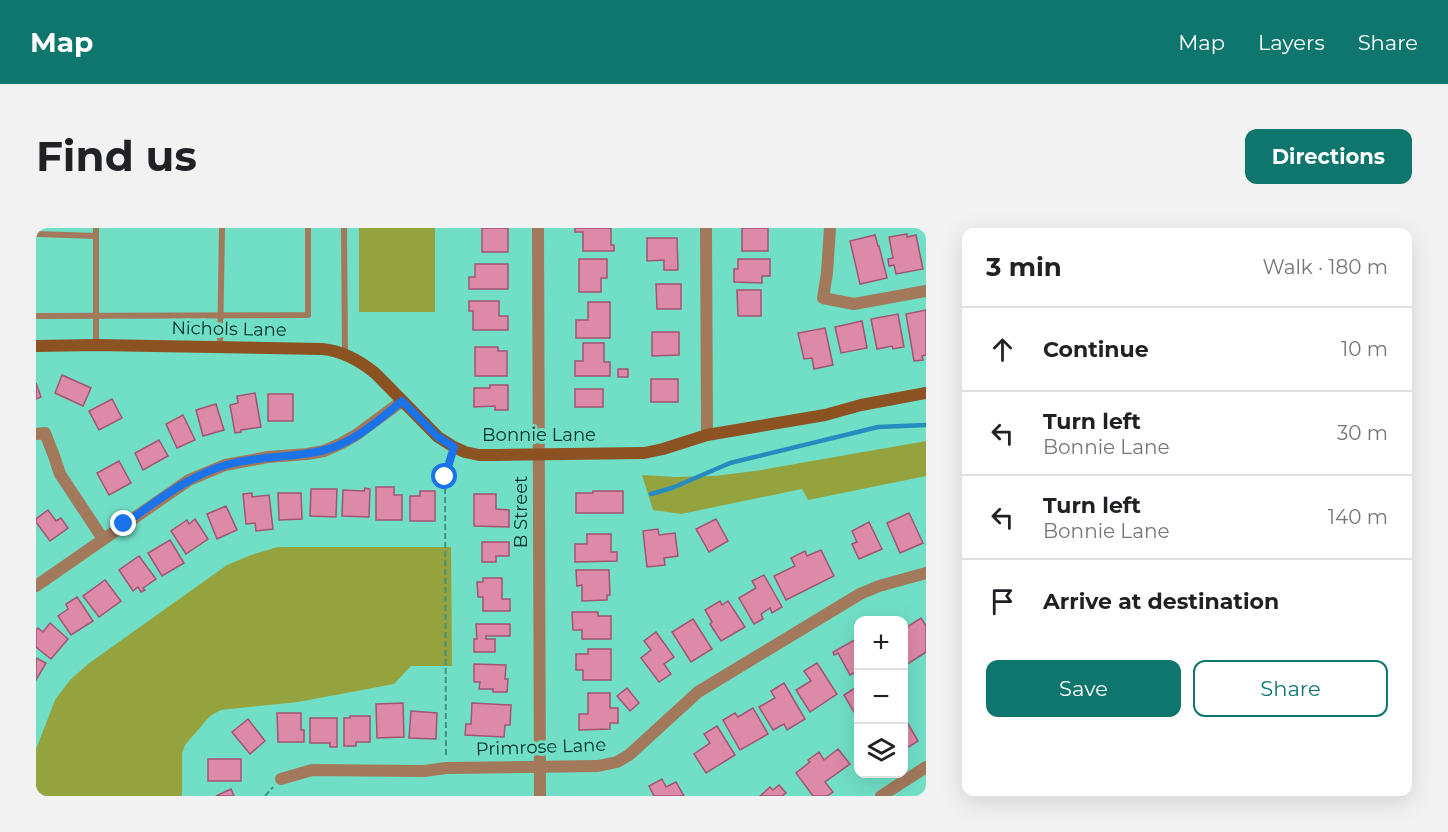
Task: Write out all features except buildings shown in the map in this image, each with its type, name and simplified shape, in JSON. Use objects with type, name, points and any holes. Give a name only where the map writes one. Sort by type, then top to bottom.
[{"type":"street","name":"B Street","points":[[538,228],[540,796]]},
{"type":"street","points":[[706,228],[707,435]]},
{"type":"street","points":[[830,228],[823,298],[854,304],[926,291]]},
{"type":"street","name":"Nichols Lane","points":[[36,346],[322,349],[345,353],[370,369],[402,401]]},
{"type":"street","name":"Bonnie Lane","points":[[402,401],[438,437],[465,452],[479,455],[539,455],[644,453],[707,435],[814,417],[861,405],[926,393]]},
{"type":"street","points":[[36,586],[168,494],[198,476],[225,465],[244,461],[324,451],[356,435],[402,401]]},
{"type":"street","points":[[36,434],[45,433],[60,474],[103,539]]},
{"type":"street","name":"Primrose Lane","points":[[281,779],[312,770],[424,771],[446,768],[598,766],[617,762],[640,745],[698,692],[860,594],[879,586],[926,573]]},
{"type":"street","points":[[880,796],[926,767]]},
{"type":"lane","points":[[96,228],[96,345]]},
{"type":"lane","points":[[220,348],[222,228]]},
{"type":"lane","points":[[36,316],[308,315],[308,228]]},
{"type":"lane","points":[[344,228],[345,353]]},
{"type":"lane","points":[[36,234],[96,236]]},
{"type":"path","points":[[446,768],[445,477],[454,447]]},
{"type":"green space","points":[[359,228],[435,228],[435,312],[359,312]]},
{"type":"green space","points":[[926,441],[926,476],[808,500],[802,489],[681,514],[653,510],[642,475],[714,476]]},
{"type":"green space","points":[[278,547],[451,547],[452,666],[411,666],[394,684],[298,702],[221,710],[210,716],[185,745],[182,753],[182,796],[36,796],[36,749],[55,700],[70,680],[88,664],[227,565]]},
{"type":"waterway","points":[[651,494],[672,488],[730,463],[878,427],[926,425]]},
{"type":"route","points":[[124,524],[189,480],[225,465],[268,457],[324,451],[370,427],[402,401],[438,437],[454,447],[445,477]]}]
